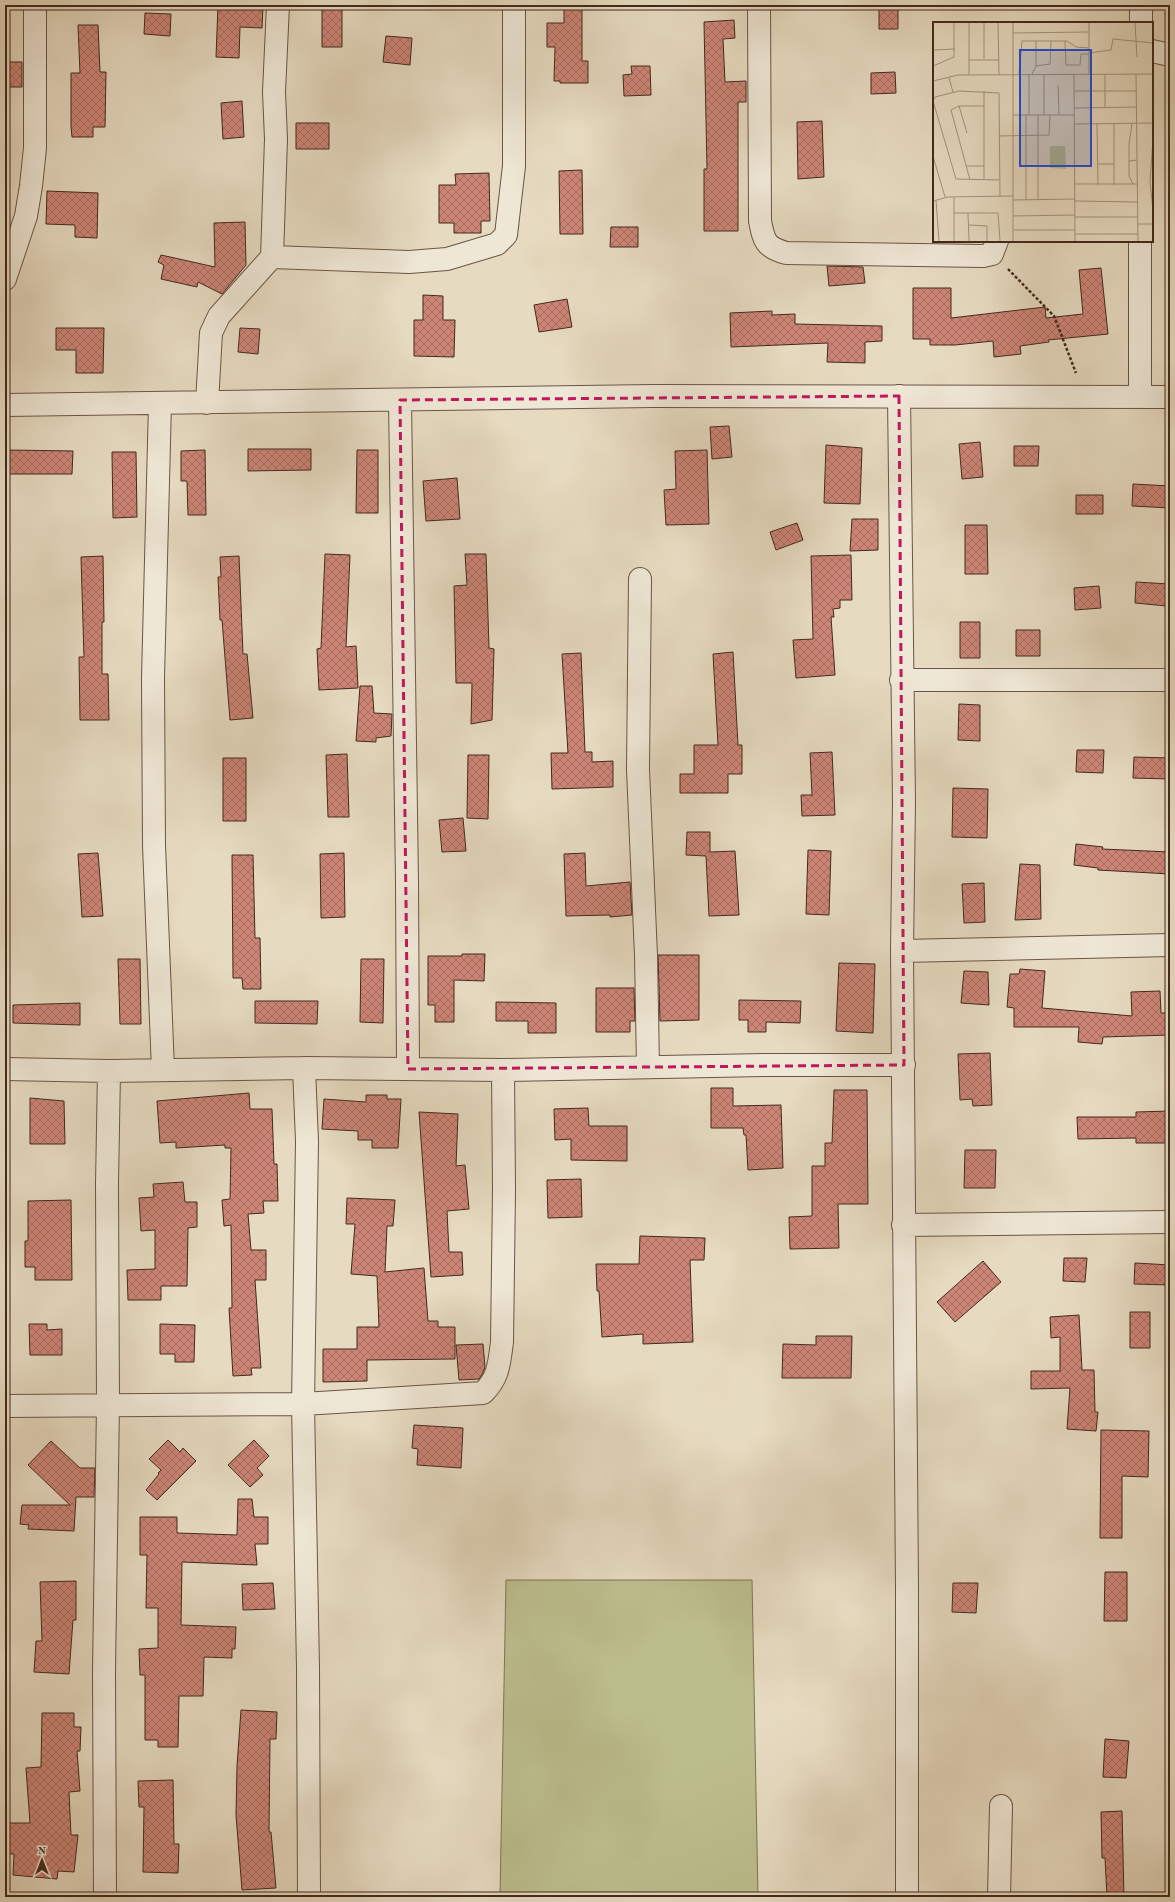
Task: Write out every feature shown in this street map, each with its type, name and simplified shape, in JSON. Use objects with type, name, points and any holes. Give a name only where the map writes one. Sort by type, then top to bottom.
[{"type":"street","points":[[5,279],[26,216],[31,186],[35,148],[35,5]]},
{"type":"street","points":[[207,403],[211,333],[219,316],[272,257],[276,139],[274,92],[278,5]]},
{"type":"street","points":[[272,257],[409,262],[447,259],[497,244],[506,235],[514,166],[514,5]]},
{"type":"street","points":[[759,5],[760,221],[764,239],[771,249],[786,253],[983,256],[995,247]]},
{"type":"street","points":[[1141,5],[1141,22]]},
{"type":"street","points":[[1153,51],[1170,55]]},
{"type":"street","points":[[1140,242],[1140,396]]},
{"type":"street","points":[[5,405],[653,396],[1170,397]]},
{"type":"street","points":[[899,396],[901,680],[904,802],[902,951],[907,1589],[907,1897]]},
{"type":"street","points":[[400,400],[407,881],[408,1068]]},
{"type":"street","points":[[160,403],[153,678],[154,846],[163,1070]]},
{"type":"street","points":[[640,579],[638,769],[646,956],[648,1067]]},
{"type":"street","points":[[901,680],[1170,680]]},
{"type":"street","points":[[902,951],[1170,945]]},
{"type":"street","points":[[5,1069],[163,1070],[408,1068],[503,1070],[765,1064],[904,1065]]},
{"type":"street","points":[[304,1068],[307,1141],[303,1404],[308,1668],[309,1897]]},
{"type":"street","points":[[105,1897],[104,1671],[108,1404],[107,1184],[109,1070]]},
{"type":"street","points":[[5,1406],[108,1404],[303,1404],[482,1393],[493,1383],[499,1368],[502,1342],[504,1190],[503,1070]]},
{"type":"street","points":[[903,1225],[1170,1222]]},
{"type":"street","points":[[999,1897],[1001,1806]]},
{"type":"path","points":[[995,247],[1054,316],[1085,396]]},
{"type":"highlighted area","points":[[899,396],[904,1065],[408,1069],[400,400]]},
{"type":"green space","points":[[506,1580],[752,1580],[758,1897],[500,1897]]},
{"type":"building","points":[[218,5],[263,6],[262,28],[240,27],[239,58],[216,57]]},
{"type":"building","points":[[322,5],[342,5],[342,47],[322,47]]},
{"type":"building","points":[[564,5],[582,5],[582,61],[588,61],[588,83],[560,83],[560,81],[554,81],[555,47],[547,47],[547,23],[564,23]]},
{"type":"building","points":[[879,9],[898,9],[898,29],[879,29]]},
{"type":"building","points":[[145,13],[171,14],[170,36],[144,34]]},
{"type":"building","points":[[734,20],[735,38],[723,39],[725,82],[746,81],[746,102],[738,102],[738,231],[704,231],[704,169],[707,169],[704,22]]},
{"type":"building","points":[[78,25],[98,25],[100,72],[106,72],[105,127],[93,127],[93,137],[72,137],[71,73],[80,73]]},
{"type":"building","points":[[386,36],[412,38],[410,65],[383,62]]},
{"type":"building","points":[[5,62],[22,62],[22,87],[5,87]]},
{"type":"building","points":[[631,66],[650,66],[651,95],[624,96],[623,75],[632,74]]},
{"type":"building","points":[[895,72],[896,93],[871,94],[871,73]]},
{"type":"building","points":[[242,101],[244,137],[223,139],[221,103]]},
{"type":"building","points":[[822,121],[824,177],[798,179],[797,122]]},
{"type":"building","points":[[296,123],[329,123],[329,149],[296,149]]},
{"type":"building","points":[[582,170],[583,234],[560,234],[559,171]]},
{"type":"building","points":[[489,173],[490,221],[481,221],[481,233],[454,233],[454,223],[439,223],[439,185],[456,185],[455,174]]},
{"type":"building","points":[[47,191],[98,193],[97,238],[75,237],[75,225],[46,224]]},
{"type":"building","points":[[245,222],[246,265],[222,294],[198,282],[197,287],[161,279],[164,265],[158,262],[161,255],[215,267],[214,223]]},
{"type":"building","points":[[611,227],[638,227],[638,247],[610,247]]},
{"type":"building","points":[[827,266],[863,267],[865,283],[829,286]]},
{"type":"building","points":[[1101,268],[1108,334],[1048,340],[1049,342],[1020,346],[1021,354],[994,357],[993,341],[955,345],[930,345],[930,339],[913,339],[913,288],[951,288],[951,318],[1045,307],[1046,318],[1083,314],[1079,270]]},
{"type":"building","points":[[423,295],[443,296],[443,320],[455,320],[454,357],[414,356],[414,320],[423,320]]},
{"type":"building","points":[[567,299],[572,327],[539,332],[534,305]]},
{"type":"building","points":[[772,311],[772,315],[795,314],[795,324],[882,326],[882,341],[865,342],[865,363],[827,362],[828,343],[731,347],[730,313]]},
{"type":"building","points":[[56,328],[104,328],[103,373],[76,373],[76,350],[56,350]]},
{"type":"building","points":[[240,328],[260,329],[258,354],[238,352]]},
{"type":"building","points":[[729,426],[732,457],[712,459],[710,427]]},
{"type":"building","points":[[980,442],[983,477],[962,479],[959,444]]},
{"type":"building","points":[[826,445],[862,448],[860,504],[824,503]]},
{"type":"building","points":[[1014,446],[1039,446],[1038,466],[1014,466]]},
{"type":"building","points":[[248,449],[311,449],[311,470],[248,471]]},
{"type":"building","points":[[7,450],[73,451],[72,474],[7,474]]},
{"type":"building","points":[[205,450],[206,515],[188,515],[187,481],[181,481],[181,451]]},
{"type":"building","points":[[357,450],[378,450],[378,513],[356,513]]},
{"type":"building","points":[[707,450],[709,524],[666,525],[664,490],[676,489],[675,451]]},
{"type":"building","points":[[112,452],[136,452],[137,517],[113,518]]},
{"type":"building","points":[[457,478],[460,519],[426,521],[423,481]]},
{"type":"building","points":[[1133,484],[1170,486],[1170,508],[1132,506]]},
{"type":"building","points":[[1076,495],[1103,495],[1103,514],[1076,514]]},
{"type":"building","points":[[852,519],[878,519],[878,550],[850,551]]},
{"type":"building","points":[[797,523],[803,540],[776,550],[770,532]]},
{"type":"building","points":[[965,525],[987,525],[988,574],[965,574]]},
{"type":"building","points":[[325,554],[350,555],[346,647],[356,646],[358,688],[319,690],[317,649],[321,648]]},
{"type":"building","points":[[465,554],[486,554],[489,648],[494,649],[492,720],[471,724],[472,683],[456,683],[454,586],[467,585]]},
{"type":"building","points":[[851,555],[852,600],[840,600],[840,608],[833,609],[834,617],[831,617],[835,675],[796,678],[793,640],[813,639],[811,556]]},
{"type":"building","points":[[103,556],[104,622],[102,622],[102,674],[108,674],[109,720],[80,720],[79,657],[84,657],[81,557]]},
{"type":"building","points":[[239,556],[243,654],[247,654],[253,718],[230,720],[222,620],[220,620],[218,577],[221,577],[220,557]]},
{"type":"building","points":[[1136,582],[1169,584],[1167,606],[1135,603]]},
{"type":"building","points":[[1099,586],[1101,608],[1075,610],[1074,588]]},
{"type":"building","points":[[960,622],[980,622],[980,658],[960,658]]},
{"type":"building","points":[[1016,630],[1040,630],[1040,656],[1016,656]]},
{"type":"building","points":[[733,652],[738,745],[742,745],[742,774],[728,774],[728,793],[680,793],[680,774],[694,774],[694,745],[718,745],[713,654]]},
{"type":"building","points":[[581,653],[585,752],[592,752],[592,762],[613,761],[613,787],[552,789],[551,753],[568,753],[562,654]]},
{"type":"building","points":[[360,686],[372,686],[374,713],[392,714],[391,736],[376,738],[376,742],[356,741]]},
{"type":"building","points":[[959,704],[980,705],[980,741],[958,740]]},
{"type":"building","points":[[1077,750],[1104,750],[1103,773],[1076,772]]},
{"type":"building","points":[[832,752],[835,815],[802,816],[801,795],[812,795],[810,753]]},
{"type":"building","points":[[347,754],[349,817],[328,817],[326,755]]},
{"type":"building","points":[[468,755],[489,755],[488,819],[467,818]]},
{"type":"building","points":[[1134,757],[1170,758],[1170,779],[1133,778]]},
{"type":"building","points":[[223,758],[246,758],[246,821],[223,821]]},
{"type":"building","points":[[953,788],[988,789],[987,838],[952,837]]},
{"type":"building","points":[[463,818],[466,851],[442,852],[439,820]]},
{"type":"building","points":[[687,832],[710,832],[710,852],[735,851],[739,915],[709,916],[706,856],[686,855]]},
{"type":"building","points":[[1076,844],[1103,847],[1102,849],[1170,852],[1170,874],[1098,870],[1098,868],[1074,865]]},
{"type":"building","points":[[808,850],[831,851],[829,915],[806,914]]},
{"type":"building","points":[[98,853],[103,916],[82,917],[78,854]]},
{"type":"building","points":[[344,853],[345,917],[321,918],[320,854]]},
{"type":"building","points":[[585,853],[586,886],[630,882],[632,915],[610,917],[610,915],[566,916],[564,854]]},
{"type":"building","points":[[232,855],[253,855],[255,938],[260,938],[261,989],[243,989],[242,978],[233,978]]},
{"type":"building","points":[[1020,864],[1040,865],[1041,919],[1015,920]]},
{"type":"building","points":[[984,883],[985,922],[964,923],[962,884]]},
{"type":"building","points":[[462,954],[485,954],[484,981],[454,980],[454,1022],[435,1022],[435,1005],[428,1005],[428,956],[462,956]]},
{"type":"building","points":[[658,955],[699,955],[699,1020],[660,1021]]},
{"type":"building","points":[[118,959],[140,959],[141,1024],[120,1024]]},
{"type":"building","points":[[361,959],[384,959],[383,1023],[360,1022]]},
{"type":"building","points":[[839,963],[875,964],[873,1033],[836,1031]]},
{"type":"building","points":[[1020,969],[1045,971],[1042,1008],[1132,1016],[1131,992],[1160,991],[1161,1013],[1170,1013],[1170,1035],[1103,1037],[1102,1044],[1078,1042],[1079,1027],[1014,1027],[1014,1008],[1007,1007],[1010,974],[1019,974]]},
{"type":"building","points":[[964,971],[988,972],[989,1005],[961,1003]]},
{"type":"building","points":[[596,988],[634,988],[635,1021],[630,1021],[630,1032],[596,1032]]},
{"type":"building","points":[[739,1000],[801,1001],[800,1023],[766,1022],[766,1032],[748,1032],[748,1020],[739,1020]]},
{"type":"building","points":[[255,1001],[318,1001],[317,1024],[255,1023]]},
{"type":"building","points":[[496,1002],[556,1003],[556,1033],[528,1033],[528,1021],[496,1021]]},
{"type":"building","points":[[80,1003],[80,1025],[13,1023],[13,1005]]},
{"type":"building","points":[[990,1053],[992,1105],[973,1106],[972,1099],[960,1100],[958,1054]]},
{"type":"building","points":[[711,1088],[733,1088],[733,1106],[781,1105],[783,1168],[748,1170],[746,1135],[744,1135],[743,1128],[711,1128]]},
{"type":"building","points":[[834,1090],[867,1090],[868,1204],[838,1204],[839,1248],[790,1249],[789,1217],[812,1216],[812,1166],[825,1166],[825,1143],[832,1143]]},
{"type":"building","points":[[249,1093],[250,1109],[272,1109],[274,1164],[277,1164],[278,1201],[263,1201],[264,1213],[248,1214],[251,1250],[266,1250],[266,1280],[255,1280],[261,1368],[251,1368],[252,1375],[233,1376],[229,1308],[232,1308],[231,1225],[224,1226],[222,1200],[230,1199],[231,1148],[225,1148],[225,1145],[176,1148],[176,1142],[160,1143],[157,1101]]},
{"type":"building","points":[[366,1095],[387,1095],[387,1099],[401,1099],[398,1148],[372,1148],[372,1140],[358,1140],[358,1131],[322,1129],[324,1099],[366,1102]]},
{"type":"building","points":[[30,1098],[64,1101],[65,1144],[30,1144]]},
{"type":"building","points":[[588,1108],[589,1126],[627,1126],[627,1161],[571,1160],[571,1139],[555,1140],[554,1109]]},
{"type":"building","points":[[1170,1111],[1170,1143],[1136,1143],[1136,1138],[1078,1139],[1077,1117],[1136,1117],[1136,1112]]},
{"type":"building","points":[[419,1112],[458,1114],[456,1166],[465,1165],[469,1209],[447,1211],[449,1252],[462,1252],[463,1275],[431,1277]]},
{"type":"building","points":[[965,1150],[996,1150],[995,1188],[964,1188]]},
{"type":"building","points":[[581,1179],[582,1217],[548,1218],[547,1180]]},
{"type":"building","points":[[183,1182],[185,1202],[197,1202],[197,1227],[188,1228],[187,1286],[161,1286],[161,1300],[128,1300],[127,1270],[155,1269],[155,1230],[141,1231],[139,1198],[154,1197],[153,1184]]},
{"type":"building","points":[[347,1198],[395,1200],[393,1226],[387,1226],[385,1272],[424,1268],[428,1321],[438,1321],[438,1327],[455,1327],[455,1359],[367,1360],[367,1381],[323,1382],[323,1349],[357,1349],[357,1327],[379,1327],[377,1276],[351,1274],[355,1224],[346,1224]]},
{"type":"building","points":[[71,1200],[72,1280],[35,1280],[35,1267],[25,1267],[25,1241],[28,1241],[28,1201]]},
{"type":"building","points":[[640,1236],[705,1238],[704,1260],[690,1260],[693,1342],[643,1344],[643,1334],[602,1337],[599,1291],[597,1291],[596,1264],[639,1264]]},
{"type":"building","points":[[1064,1258],[1087,1258],[1085,1282],[1063,1281]]},
{"type":"building","points":[[983,1261],[1001,1282],[955,1322],[937,1302]]},
{"type":"building","points":[[1135,1263],[1170,1265],[1170,1285],[1134,1284]]},
{"type":"building","points":[[1130,1312],[1150,1312],[1150,1348],[1130,1348]]},
{"type":"building","points":[[1079,1315],[1082,1370],[1094,1370],[1095,1412],[1098,1412],[1096,1431],[1067,1429],[1070,1388],[1031,1389],[1031,1371],[1060,1371],[1060,1337],[1051,1338],[1050,1317]]},
{"type":"building","points":[[29,1324],[47,1324],[47,1330],[62,1329],[62,1355],[30,1355]]},
{"type":"building","points":[[160,1324],[195,1325],[194,1362],[175,1362],[175,1354],[160,1354]]},
{"type":"building","points":[[816,1336],[852,1336],[851,1378],[782,1378],[783,1344],[816,1345]]},
{"type":"building","points":[[483,1344],[485,1367],[482,1375],[479,1379],[459,1380],[456,1345]]},
{"type":"building","points":[[414,1425],[463,1428],[461,1468],[417,1465],[418,1449],[412,1448]]},
{"type":"building","points":[[1101,1430],[1149,1431],[1148,1477],[1122,1476],[1122,1538],[1100,1538]]},
{"type":"building","points":[[168,1440],[180,1452],[183,1448],[196,1461],[157,1500],[146,1490],[161,1470],[149,1459]]},
{"type":"building","points":[[254,1440],[269,1456],[257,1468],[263,1475],[250,1487],[228,1465]]},
{"type":"building","points":[[51,1441],[80,1468],[95,1468],[94,1497],[76,1497],[74,1531],[28,1529],[29,1525],[20,1524],[22,1505],[70,1505],[28,1465]]},
{"type":"building","points":[[238,1499],[252,1499],[254,1517],[268,1517],[268,1544],[255,1544],[257,1565],[182,1562],[181,1625],[236,1627],[235,1649],[232,1649],[232,1658],[204,1657],[203,1696],[179,1696],[178,1747],[158,1747],[158,1740],[145,1740],[145,1675],[140,1675],[139,1649],[158,1648],[158,1608],[146,1608],[147,1555],[140,1555],[140,1517],[177,1517],[177,1533],[237,1535]]},
{"type":"building","points":[[1105,1572],[1127,1572],[1127,1621],[1104,1621]]},
{"type":"building","points":[[76,1581],[76,1620],[73,1620],[69,1674],[34,1672],[36,1641],[42,1641],[40,1582]]},
{"type":"building","points":[[273,1583],[275,1609],[243,1610],[242,1584]]},
{"type":"building","points":[[953,1583],[978,1583],[976,1613],[952,1612]]},
{"type":"building","points":[[241,1710],[277,1712],[276,1739],[270,1739],[269,1832],[271,1832],[276,1888],[242,1890],[236,1815],[237,1766]]},
{"type":"building","points":[[42,1713],[74,1713],[74,1727],[81,1727],[80,1751],[77,1751],[80,1791],[69,1792],[71,1835],[78,1835],[74,1872],[58,1871],[57,1879],[13,1875],[14,1854],[5,1854],[5,1823],[30,1823],[26,1768],[41,1767]]},
{"type":"building","points":[[1105,1739],[1129,1741],[1126,1778],[1103,1777]]},
{"type":"building","points":[[173,1780],[174,1844],[179,1844],[178,1873],[143,1872],[144,1807],[139,1807],[138,1781]]},
{"type":"building","points":[[1122,1811],[1124,1897],[1107,1897],[1105,1858],[1102,1858],[1101,1812]]}]
